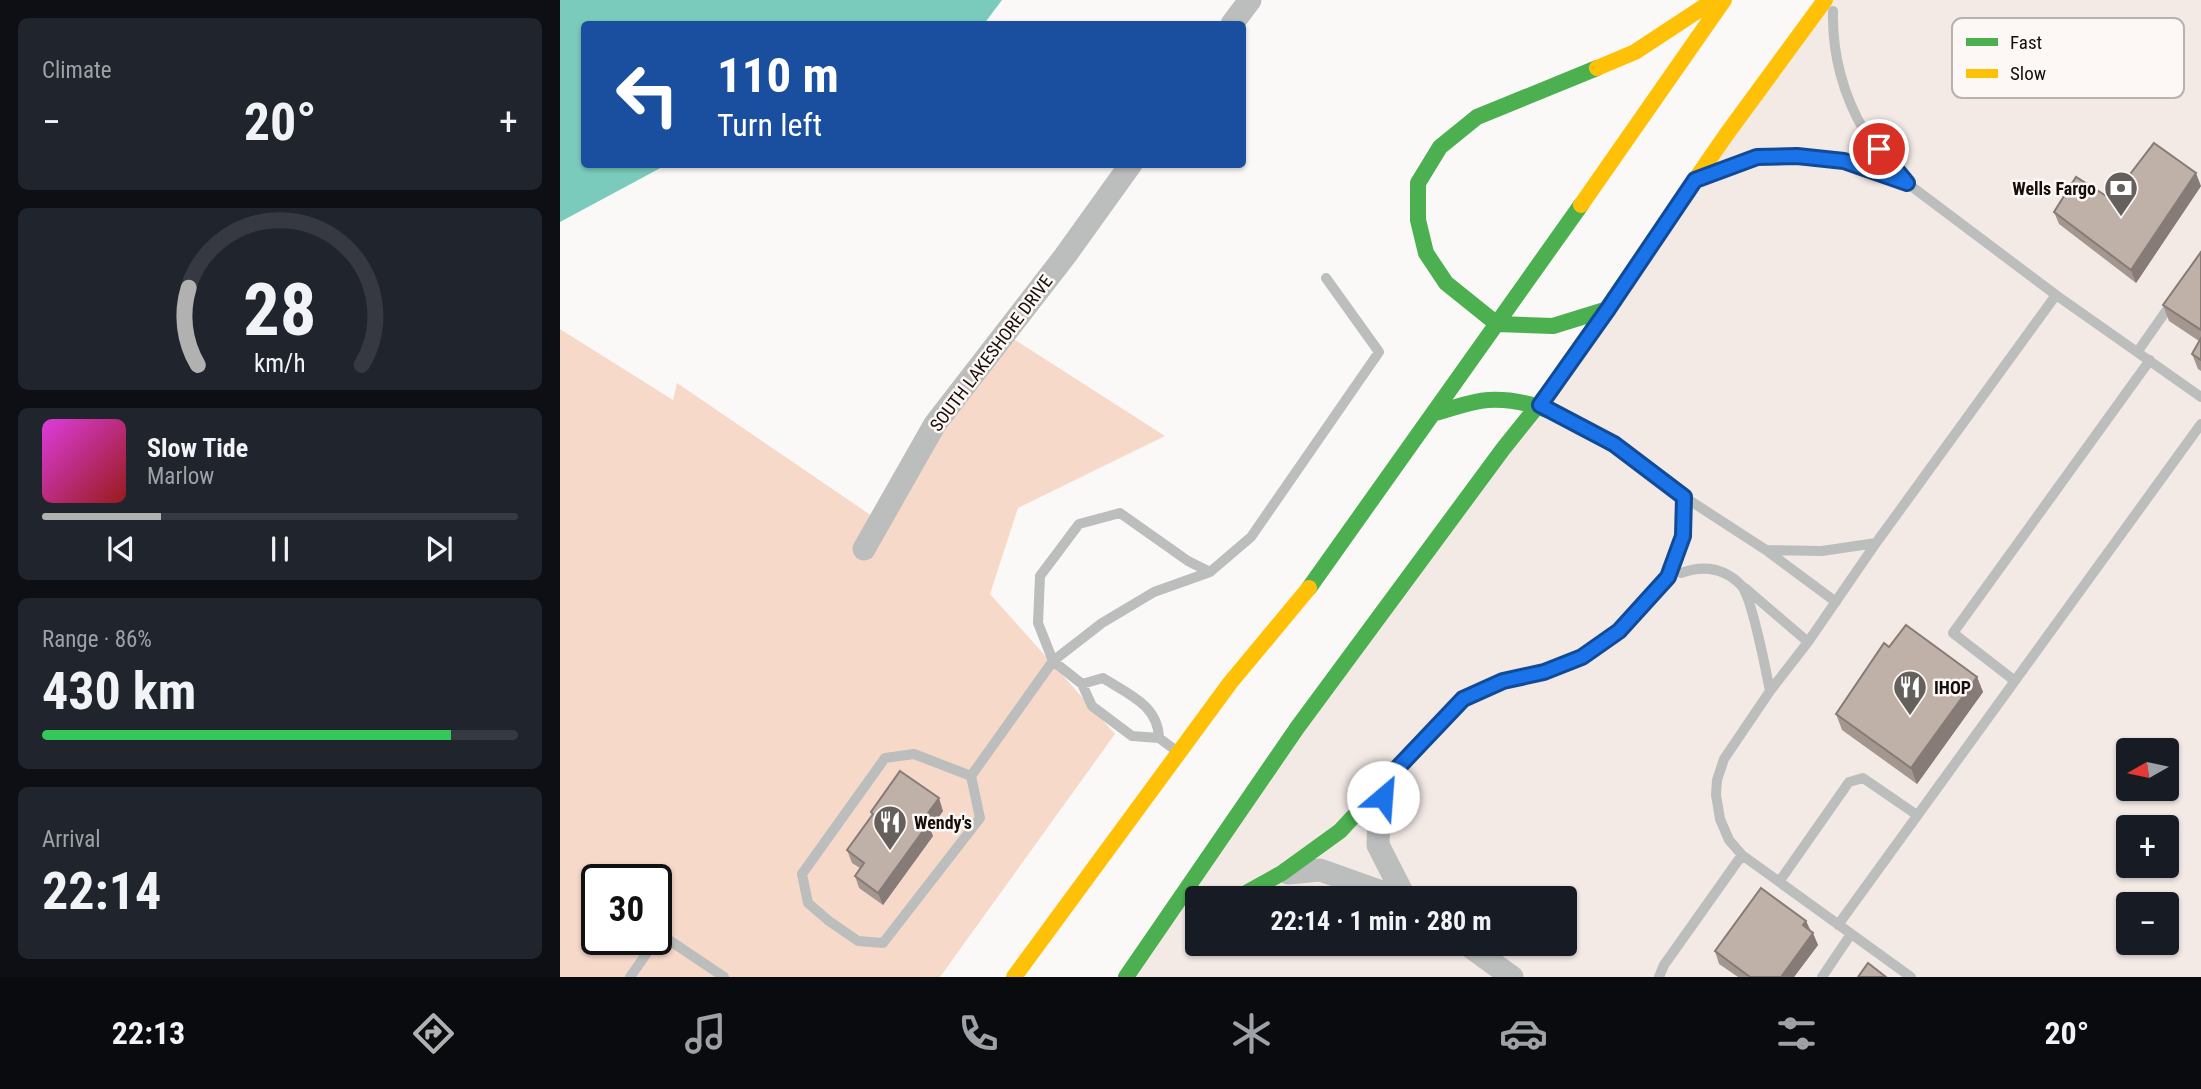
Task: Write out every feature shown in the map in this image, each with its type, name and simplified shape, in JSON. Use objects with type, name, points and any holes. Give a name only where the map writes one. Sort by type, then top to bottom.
[{"type":"highway","points":[[1608,309],[1553,326],[1497,324],[1446,283],[1426,253],[1418,220],[1418,183],[1440,147],[1477,117],[1635,52],[1714,0]]},
{"type":"highway","points":[[1014,977],[1230,683],[1310,587],[1724,0]]},
{"type":"highway","points":[[1126,977],[1306,715],[1503,449],[1540,405],[1695,180],[1825,0]]},
{"type":"highway","points":[[1259,886],[1282,873],[1340,831],[1463,699],[1503,681],[1544,672],[1582,657],[1619,631],[1668,577],[1683,536],[1684,497],[1614,444],[1540,405],[1489,400],[1435,413]]},
{"type":"highway","points":[[1148,946],[1173,933]]},
{"type":"street","points":[[1234,21],[1250,0]]},
{"type":"street","name":"SOUTH LAKESHORE DRIVE","points":[[864,549],[935,424],[1065,257],[1129,168]]},
{"type":"street","points":[[1387,779],[1379,815],[1378,845],[1399,886]]},
{"type":"street","points":[[1282,873],[1320,870],[1365,886]]},
{"type":"street","points":[[1483,956],[1512,977]]},
{"type":"lane","points":[[1833,0],[1832,39],[1842,82],[1865,132],[1907,183],[2056,295],[2201,397]]},
{"type":"lane","points":[[1695,180],[1757,157],[1797,156],[1844,161],[1907,183]]},
{"type":"lane","points":[[971,776],[914,754],[885,758],[802,874],[808,902],[829,921],[859,941],[883,943],[980,818],[971,776],[1053,661],[1102,623],[1154,592],[1210,572],[1251,537],[1379,352],[1326,278]]},
{"type":"lane","points":[[1911,977],[1742,855],[1729,840],[1720,819],[1716,796],[1717,780],[1724,759],[1770,691],[1808,642],[1876,542],[2056,295]]},
{"type":"lane","points":[[2138,351],[2177,295]]},
{"type":"lane","points":[[2015,681],[1953,633],[2150,359]]},
{"type":"lane","points":[[1838,925],[2201,424]]},
{"type":"lane","points":[[1684,497],[1766,550],[1836,603]]},
{"type":"lane","points":[[1179,752],[1159,738],[1132,736],[1092,706],[1082,684],[1053,661],[1038,623],[1040,576],[1079,524],[1120,513],[1188,561],[1210,572]]},
{"type":"lane","points":[[1766,550],[1822,551],[1876,542]]},
{"type":"lane","points":[[1668,577],[1699,567],[1718,569],[1808,642]]},
{"type":"lane","points":[[1742,586],[1758,634],[1770,691]]},
{"type":"lane","points":[[1082,684],[1103,678],[1144,704],[1159,723],[1159,738]]},
{"type":"lane","points":[[1779,882],[1849,782],[1854,779],[1863,778],[1917,815]]},
{"type":"lane","points":[[1659,977],[1664,965],[1742,855]]},
{"type":"lane","points":[[1822,977],[1851,934]]},
{"type":"lane","points":[[672,942],[724,977]]},
{"type":"lane","points":[[630,977],[645,955]]},
{"type":"shaded area","points":[[560,0],[1002,0],[986,21],[581,21],[581,168],[660,168],[560,222]]},
{"type":"shaded area","points":[[1825,0],[2201,0],[2201,977],[1118,977]]},
{"type":"shaded area","points":[[560,329],[673,400],[677,383],[875,518],[1006,334],[1165,436],[1018,508],[990,594],[1115,734],[940,977],[560,977]]},
{"type":"building","name":"Wells Fargo","points":[[2154,143],[2196,173],[2131,270],[2054,212],[2076,177],[2111,199]]},
{"type":"building","points":[[2201,252],[2201,330],[2163,305]]},
{"type":"building","points":[[2201,338],[2201,360],[2192,354]]},
{"type":"building","points":[[1906,625],[1977,677],[1911,768],[1836,714],[1884,643],[1889,647]]},
{"type":"building","name":"Wendy's","points":[[900,771],[939,798],[923,820],[928,824],[878,893],[855,876],[864,863],[847,850]]},
{"type":"building","points":[[1761,888],[1806,921],[1803,925],[1813,933],[1781,977],[1750,977],[1715,951]]},
{"type":"building","points":[[1868,963],[1886,977],[1858,977]]},
{"type":"traffic: fast","points":[[1597,68],[1477,117],[1440,147],[1418,183],[1418,220],[1426,253],[1446,283],[1497,324],[1553,326],[1608,309]]},
{"type":"traffic: fast","points":[[1309,588],[1581,205]]},
{"type":"traffic: fast","points":[[1126,977],[1297,728],[1503,449],[1555,384],[1664,225]]},
{"type":"traffic: fast","points":[[1435,413],[1488,400],[1523,403],[1556,413],[1617,447]]},
{"type":"traffic: fast","points":[[1259,886],[1282,873],[1340,831],[1463,699],[1503,681],[1544,672],[1578,659]]},
{"type":"traffic: slow","points":[[1597,68],[1635,52],[1714,0]]},
{"type":"traffic: slow","points":[[1581,205],[1724,0]]},
{"type":"traffic: slow","points":[[1664,225],[1825,0]]},
{"type":"traffic: slow","points":[[1578,659],[1619,631],[1668,577],[1683,536],[1684,497],[1617,447]]},
{"type":"traffic: slow","points":[[1014,977],[1230,683],[1309,588]]},
{"type":"place","name":"Wells Fargo","points":[[2121,218]]},
{"type":"place","name":"IHOP","points":[[1910,717]]},
{"type":"place","name":"Wendy's","points":[[890,852]]},
{"type":"route","points":[[1383,797],[1387,779],[1463,699],[1503,681],[1544,672],[1582,657],[1619,631],[1668,577],[1683,536],[1684,497],[1614,444],[1540,405],[1695,180],[1757,157],[1797,156],[1844,161],[1907,183],[1879,149]]}]
